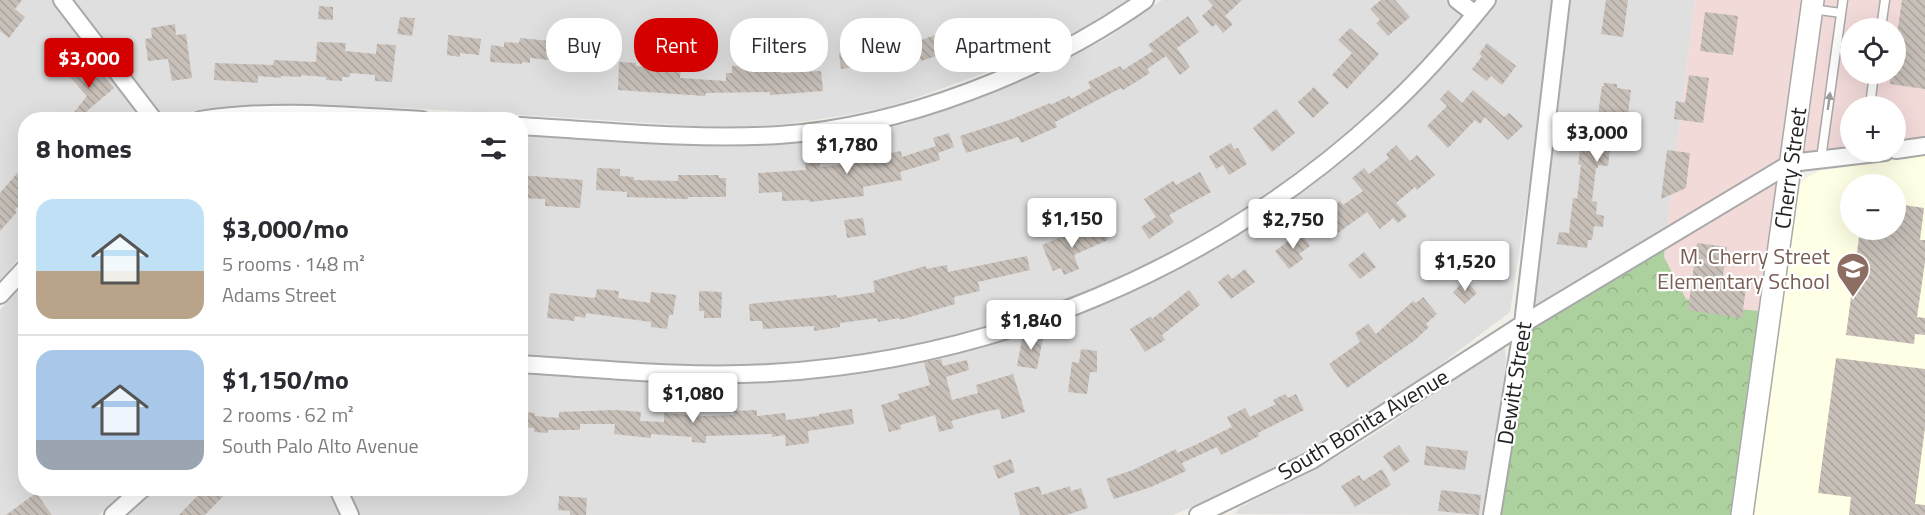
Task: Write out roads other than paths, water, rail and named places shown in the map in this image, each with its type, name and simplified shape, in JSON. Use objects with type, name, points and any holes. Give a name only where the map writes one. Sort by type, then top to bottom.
[{"type":"street","points":[[62,0],[147,112]]},
{"type":"street","points":[[528,126],[728,136],[781,135],[863,123],[939,101],[1024,70],[1084,40],[1145,0]]},
{"type":"street","points":[[1457,0],[1475,14]]},
{"type":"street","points":[[528,364],[700,374],[801,371],[879,361],[943,347],[1006,330],[1075,306],[1143,277],[1188,254],[1234,228],[1292,189],[1344,148],[1395,103],[1487,0]]},
{"type":"street","name":"Dewitt Street","points":[[1492,515],[1523,324],[1561,0]]},
{"type":"street","name":"Cherry Street","points":[[1742,515],[1812,4]]},
{"type":"street","points":[[1906,149],[1925,147]]},
{"type":"street","points":[[1791,163],[1840,156]]},
{"type":"street","name":"South Bonita Avenue","points":[[1207,514],[1312,460],[1523,324],[1791,163]]},
{"type":"street","points":[[0,295],[18,276]]},
{"type":"street","points":[[113,515],[134,496]]},
{"type":"street","points":[[341,496],[350,515]]},
{"type":"lane","points":[[1821,159],[1843,0]]},
{"type":"lane","points":[[1882,18],[1885,0]]},
{"type":"lane","points":[[1812,4],[1841,13]]},
{"type":"place","name":"M. Cherry Street Elementary School","points":[[1853,298]]}]
